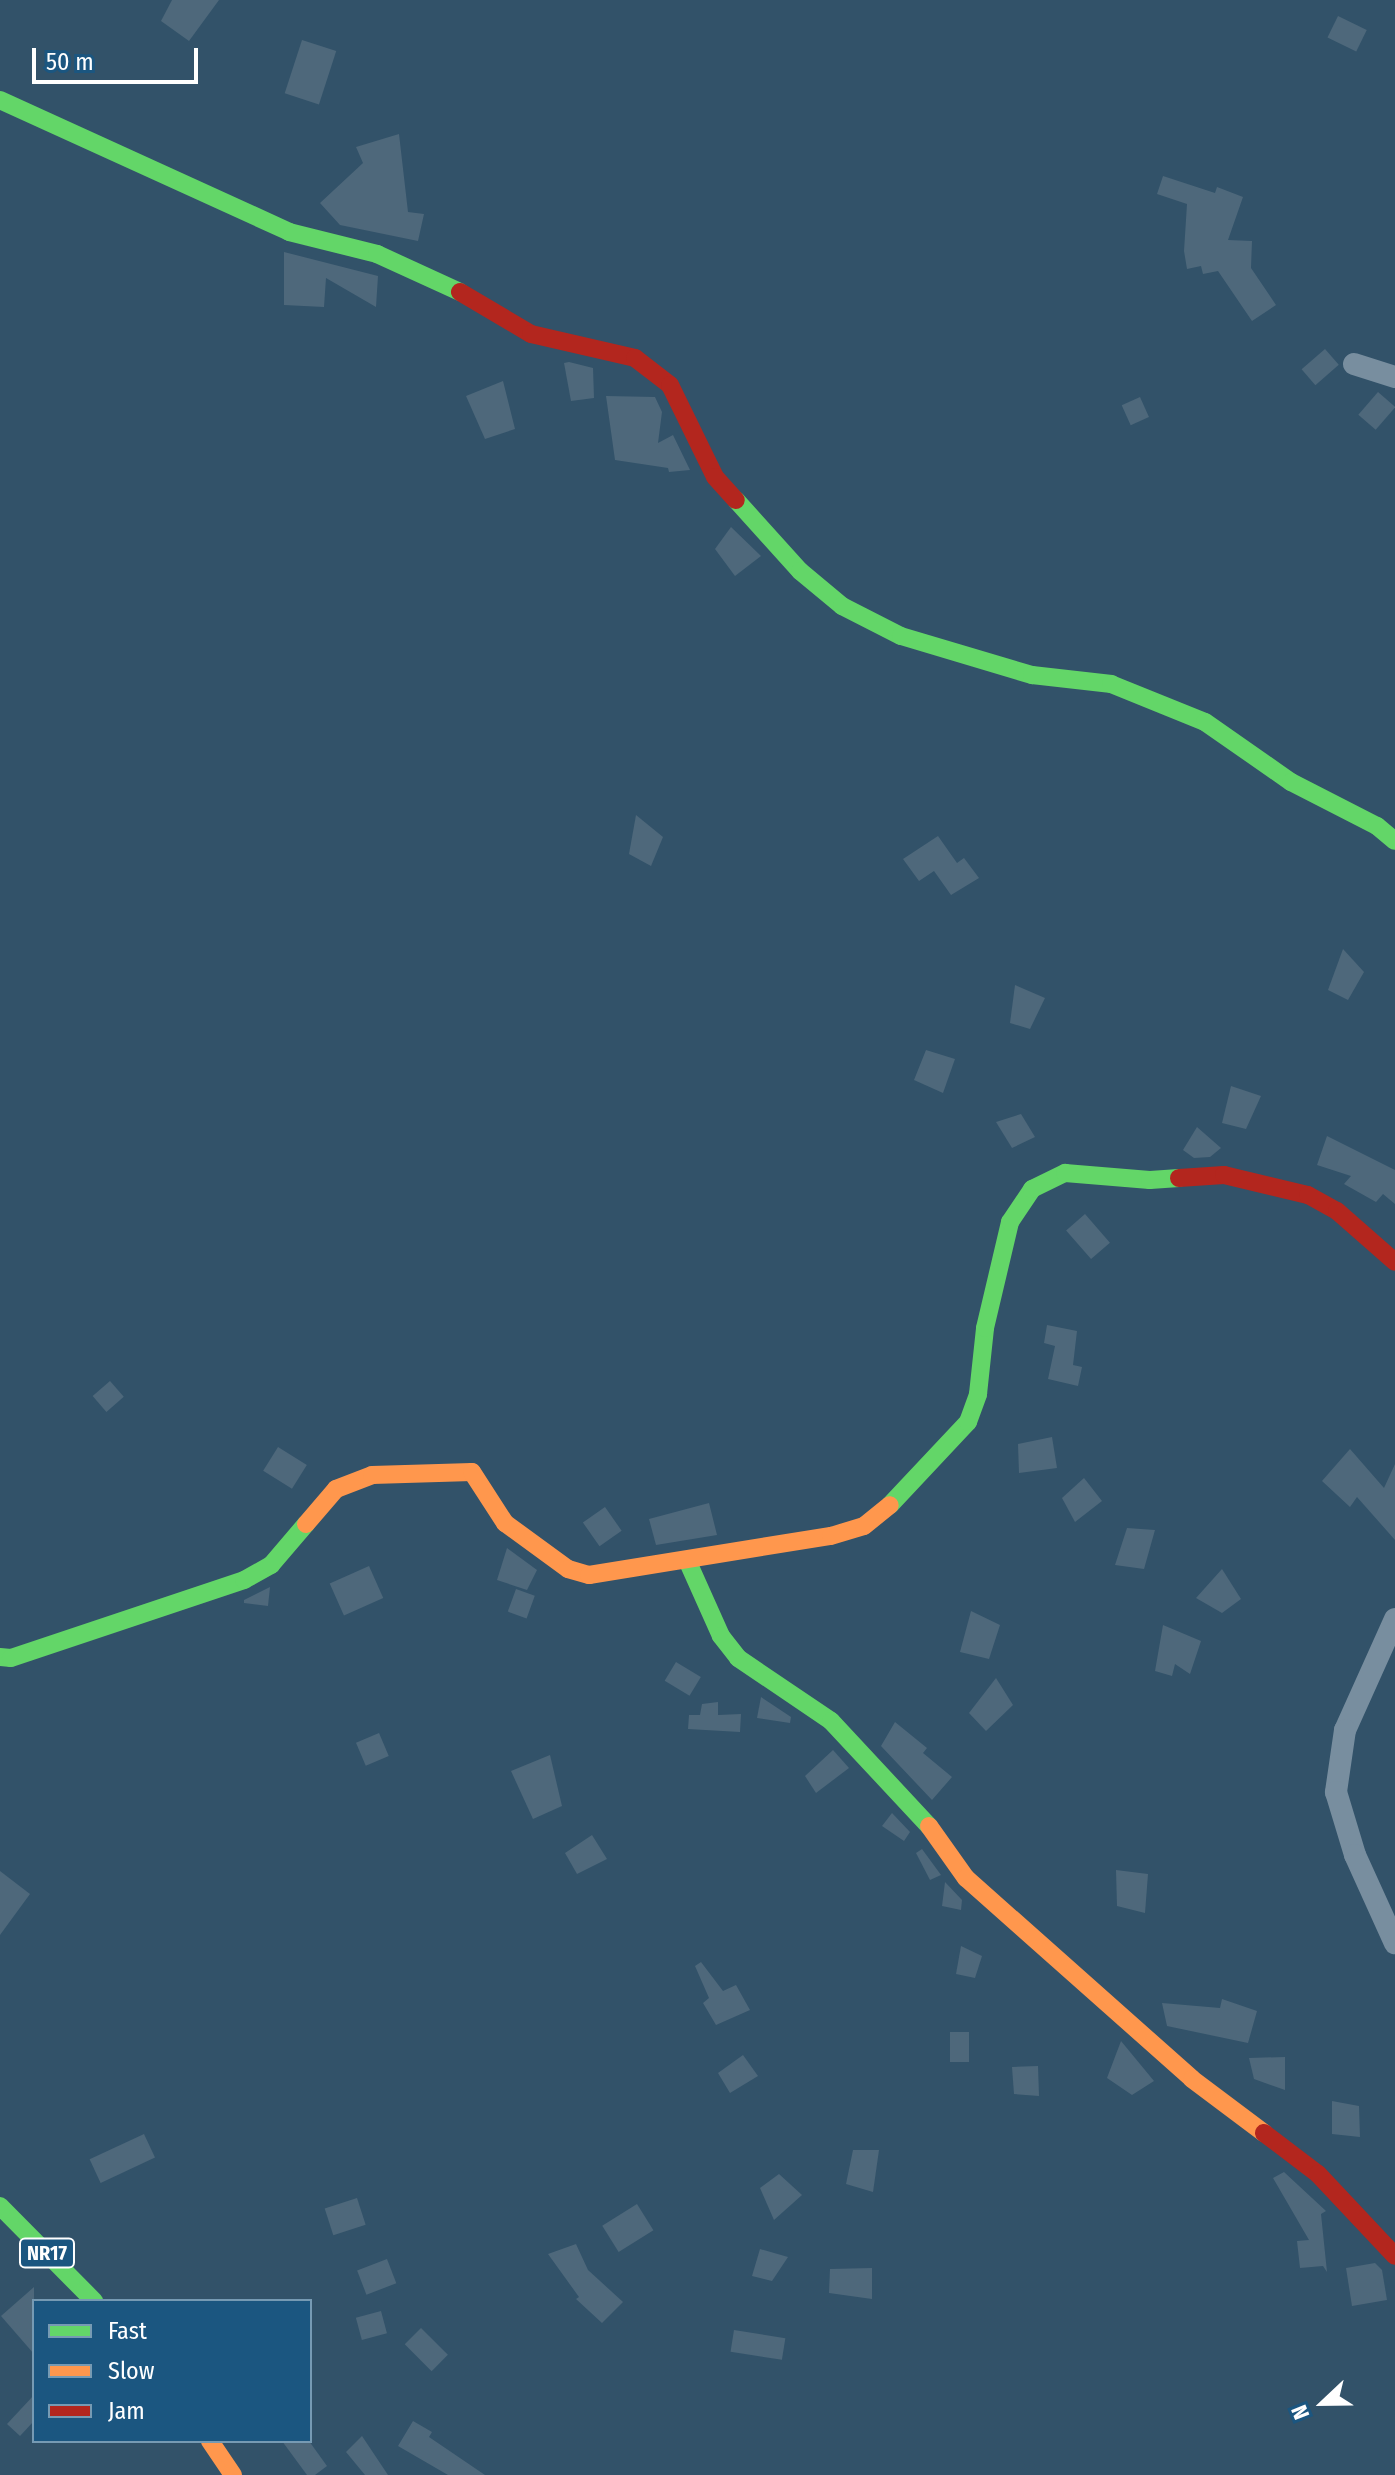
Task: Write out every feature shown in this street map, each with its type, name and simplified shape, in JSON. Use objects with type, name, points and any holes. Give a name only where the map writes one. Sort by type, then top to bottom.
[{"type":"street","points":[[0,100],[289,232],[377,254],[482,302],[531,334],[635,358],[670,385],[715,477],[800,571],[842,606],[901,636],[1032,675],[1111,684],[1205,722],[1291,782],[1377,826],[1395,841]]},
{"type":"street","points":[[1354,364],[1395,377]]},
{"type":"street","points":[[0,1657],[11,1658],[244,1580],[271,1565],[336,1489],[372,1475],[472,1472],[505,1523],[568,1569],[589,1575],[831,1536],[864,1526],[897,1499],[968,1422],[978,1394],[985,1328],[1010,1222],[1032,1189],[1065,1173],[1150,1180],[1224,1175],[1308,1195],[1337,1211],[1395,1262]]},
{"type":"street","points":[[687,1560],[721,1636],[738,1658],[831,1721],[922,1817],[966,1878],[1192,2079],[1318,2174],[1395,2256]]},
{"type":"street","points":[[1395,1619],[1345,1730],[1336,1792],[1355,1855],[1395,1943]]},
{"type":"street","name":"NR17","points":[[0,2206],[92,2299]]},
{"type":"street","points":[[211,2443],[233,2475]]},
{"type":"building","points":[[172,0],[219,0],[189,41],[161,21]]},
{"type":"building","points":[[1338,16],[1367,30],[1356,52],[1327,38]]},
{"type":"building","points":[[302,40],[336,51],[319,104],[285,93]]},
{"type":"building","points":[[399,134],[408,212],[424,214],[418,241],[340,225],[320,203],[363,163],[356,147]]},
{"type":"building","points":[[1163,176],[1215,193],[1217,187],[1243,197],[1228,240],[1252,241],[1251,268],[1276,305],[1252,321],[1218,271],[1203,274],[1201,266],[1187,269],[1184,251],[1187,204],[1157,194]]},
{"type":"building","points":[[284,252],[378,276],[376,307],[326,278],[324,307],[284,305]]},
{"type":"building","points":[[1325,349],[1339,365],[1315,385],[1302,369]]},
{"type":"building","points":[[564,363],[593,368],[594,398],[571,401]]},
{"type":"building","points":[[503,381],[515,429],[485,439],[466,396]]},
{"type":"building","points":[[1378,392],[1395,408],[1376,430],[1358,415]]},
{"type":"building","points":[[606,396],[655,397],[662,412],[658,443],[673,435],[690,470],[669,472],[668,468],[615,460]]},
{"type":"building","points":[[1140,397],[1149,417],[1131,425],[1122,405]]},
{"type":"building","points":[[731,527],[761,556],[735,576],[715,549]]},
{"type":"building","points":[[636,815],[663,837],[651,866],[629,854]]},
{"type":"building","points":[[938,836],[957,863],[964,858],[979,878],[951,895],[934,871],[919,881],[903,859]]},
{"type":"building","points":[[1343,949],[1364,972],[1348,1000],[1328,990]]},
{"type":"building","points":[[1015,985],[1045,998],[1030,1029],[1010,1023]]},
{"type":"building","points":[[926,1050],[955,1059],[943,1093],[914,1080]]},
{"type":"building","points":[[1231,1086],[1261,1096],[1246,1129],[1222,1123]]},
{"type":"building","points":[[1021,1114],[1035,1137],[1012,1148],[996,1122]]},
{"type":"building","points":[[1197,1127],[1221,1148],[1210,1157],[1194,1158],[1183,1150]]},
{"type":"building","points":[[1327,1136],[1395,1170],[1395,1204],[1383,1194],[1376,1202],[1344,1184],[1351,1176],[1317,1165]]},
{"type":"building","points":[[1085,1214],[1110,1243],[1091,1259],[1066,1230]]},
{"type":"building","points":[[1047,1325],[1077,1331],[1073,1365],[1082,1367],[1078,1386],[1048,1379],[1055,1346],[1044,1343]]},
{"type":"building","points":[[110,1381],[124,1397],[106,1412],[93,1396]]},
{"type":"building","points":[[1052,1437],[1057,1468],[1019,1473],[1018,1444]]},
{"type":"building","points":[[278,1447],[307,1465],[292,1489],[263,1471]]},
{"type":"building","points":[[1350,1449],[1384,1488],[1395,1464],[1395,1540],[1357,1497],[1350,1507],[1322,1481]]},
{"type":"building","points":[[1084,1478],[1102,1501],[1075,1522],[1062,1498]]},
{"type":"building","points":[[709,1503],[717,1535],[656,1545],[649,1519]]},
{"type":"building","points":[[605,1507],[622,1531],[600,1546],[583,1522]]},
{"type":"building","points":[[1127,1528],[1155,1530],[1144,1569],[1115,1565]]},
{"type":"building","points":[[507,1548],[537,1570],[527,1590],[497,1580]]},
{"type":"building","points":[[369,1566],[383,1598],[344,1615],[330,1583]]},
{"type":"building","points":[[1222,1569],[1241,1599],[1222,1613],[1196,1598]]},
{"type":"building","points":[[270,1587],[268,1606],[244,1603],[244,1600]]},
{"type":"building","points":[[516,1589],[535,1596],[527,1618],[508,1612]]},
{"type":"building","points":[[971,1611],[1000,1625],[989,1659],[960,1652]]},
{"type":"building","points":[[1163,1625],[1201,1641],[1190,1674],[1175,1664],[1172,1676],[1155,1671]]},
{"type":"building","points":[[676,1662],[701,1677],[690,1696],[665,1681]]},
{"type":"building","points":[[996,1678],[1013,1705],[986,1731],[969,1713]]},
{"type":"building","points":[[761,1697],[791,1717],[790,1723],[757,1718]]},
{"type":"building","points":[[718,1702],[718,1715],[741,1714],[740,1732],[688,1729],[689,1715],[700,1715],[702,1704]]},
{"type":"building","points":[[895,1722],[927,1748],[923,1753],[952,1777],[932,1800],[881,1746]]},
{"type":"building","points":[[379,1733],[389,1756],[366,1766],[356,1743]]},
{"type":"building","points":[[833,1750],[849,1768],[816,1793],[805,1776]]},
{"type":"building","points":[[550,1755],[562,1806],[533,1819],[511,1771]]},
{"type":"building","points":[[892,1813],[910,1832],[904,1841],[882,1826]]},
{"type":"building","points":[[592,1835],[607,1859],[577,1874],[565,1853]]},
{"type":"building","points":[[922,1849],[941,1875],[930,1880],[916,1853]]},
{"type":"building","points":[[1116,1870],[1148,1874],[1145,1913],[1117,1906]]},
{"type":"building","points":[[0,1871],[30,1894],[0,1935]]},
{"type":"building","points":[[945,1882],[962,1900],[961,1910],[942,1906]]},
{"type":"building","points":[[961,1946],[982,1956],[975,1978],[956,1974]]},
{"type":"building","points":[[701,1962],[723,1991],[736,1985],[750,2010],[716,2025],[703,2003],[709,1998],[695,1966]]},
{"type":"building","points":[[1222,1999],[1257,2011],[1248,2043],[1167,2026],[1162,2003],[1220,2008]]},
{"type":"building","points":[[950,2032],[969,2032],[969,2062],[950,2062]]},
{"type":"building","points":[[1121,2041],[1154,2081],[1132,2095],[1107,2078]]},
{"type":"building","points":[[743,2055],[758,2076],[730,2093],[718,2073]]},
{"type":"building","points":[[1285,2057],[1285,2090],[1254,2079],[1249,2058]]},
{"type":"building","points":[[1038,2066],[1039,2096],[1014,2094],[1012,2067]]},
{"type":"building","points":[[1332,2101],[1359,2106],[1360,2137],[1332,2134]]},
{"type":"building","points":[[144,2134],[155,2158],[101,2183],[90,2159]]},
{"type":"building","points":[[853,2150],[879,2150],[873,2192],[846,2184]]},
{"type":"building","points":[[1284,2172],[1326,2211],[1321,2214],[1327,2272],[1323,2266],[1300,2268],[1297,2241],[1309,2240],[1273,2178]]},
{"type":"building","points":[[779,2174],[802,2195],[774,2220],[760,2188]]},
{"type":"building","points":[[357,2198],[366,2225],[333,2235],[325,2209]]},
{"type":"building","points":[[637,2204],[653,2230],[619,2252],[602,2226]]},
{"type":"building","points":[[576,2244],[588,2270],[623,2302],[602,2323],[576,2299],[579,2297],[548,2254]]},
{"type":"building","points":[[760,2249],[788,2257],[772,2281],[752,2276]]},
{"type":"building","points":[[387,2259],[396,2283],[366,2295],[357,2270]]},
{"type":"building","points":[[1375,2263],[1382,2270],[1387,2300],[1352,2306],[1346,2268]]},
{"type":"building","points":[[872,2268],[872,2299],[829,2293],[830,2269]]},
{"type":"building","points":[[34,2287],[32,2352],[1,2316]]},
{"type":"building","points":[[381,2311],[387,2333],[362,2340],[356,2318]]},
{"type":"building","points":[[421,2328],[448,2355],[432,2371],[405,2344]]},
{"type":"building","points":[[734,2330],[785,2338],[782,2360],[731,2352]]},
{"type":"building","points":[[32,2397],[32,2423],[20,2436],[7,2424]]},
{"type":"building","points":[[413,2421],[432,2432],[429,2437],[485,2475],[448,2475],[398,2446]]},
{"type":"building","points":[[362,2436],[388,2475],[365,2475],[346,2452]]},
{"type":"building","points":[[283,2443],[310,2443],[327,2466],[315,2475],[307,2475]]},
{"type":"traffic: fast","points":[[0,100],[289,232],[377,254],[460,292]]},
{"type":"traffic: fast","points":[[736,500],[800,571],[842,606],[901,636],[1032,675],[1111,684],[1205,722],[1291,782],[1377,826],[1395,841]]},
{"type":"traffic: fast","points":[[890,1505],[968,1422],[978,1394],[985,1328],[1010,1222],[1032,1189],[1065,1173],[1150,1180],[1179,1178]]},
{"type":"traffic: fast","points":[[0,1657],[11,1658],[244,1580],[271,1565],[306,1524]]},
{"type":"traffic: fast","points":[[687,1560],[721,1636],[738,1658],[831,1721],[929,1826]]},
{"type":"traffic: fast","points":[[0,2206],[92,2299]]},
{"type":"traffic: slow","points":[[306,1524],[336,1489],[372,1475],[472,1472],[505,1523],[568,1569],[589,1575],[831,1536],[864,1526],[890,1505]]},
{"type":"traffic: slow","points":[[929,1826],[966,1878],[1192,2079],[1264,2133]]},
{"type":"traffic: slow","points":[[211,2443],[233,2475]]},
{"type":"traffic: jam","points":[[460,292],[531,334],[635,358],[670,385],[715,477],[736,500]]},
{"type":"traffic: jam","points":[[1179,1178],[1224,1175],[1308,1195],[1337,1211],[1395,1262]]},
{"type":"traffic: jam","points":[[1264,2133],[1318,2174],[1395,2256]]}]
